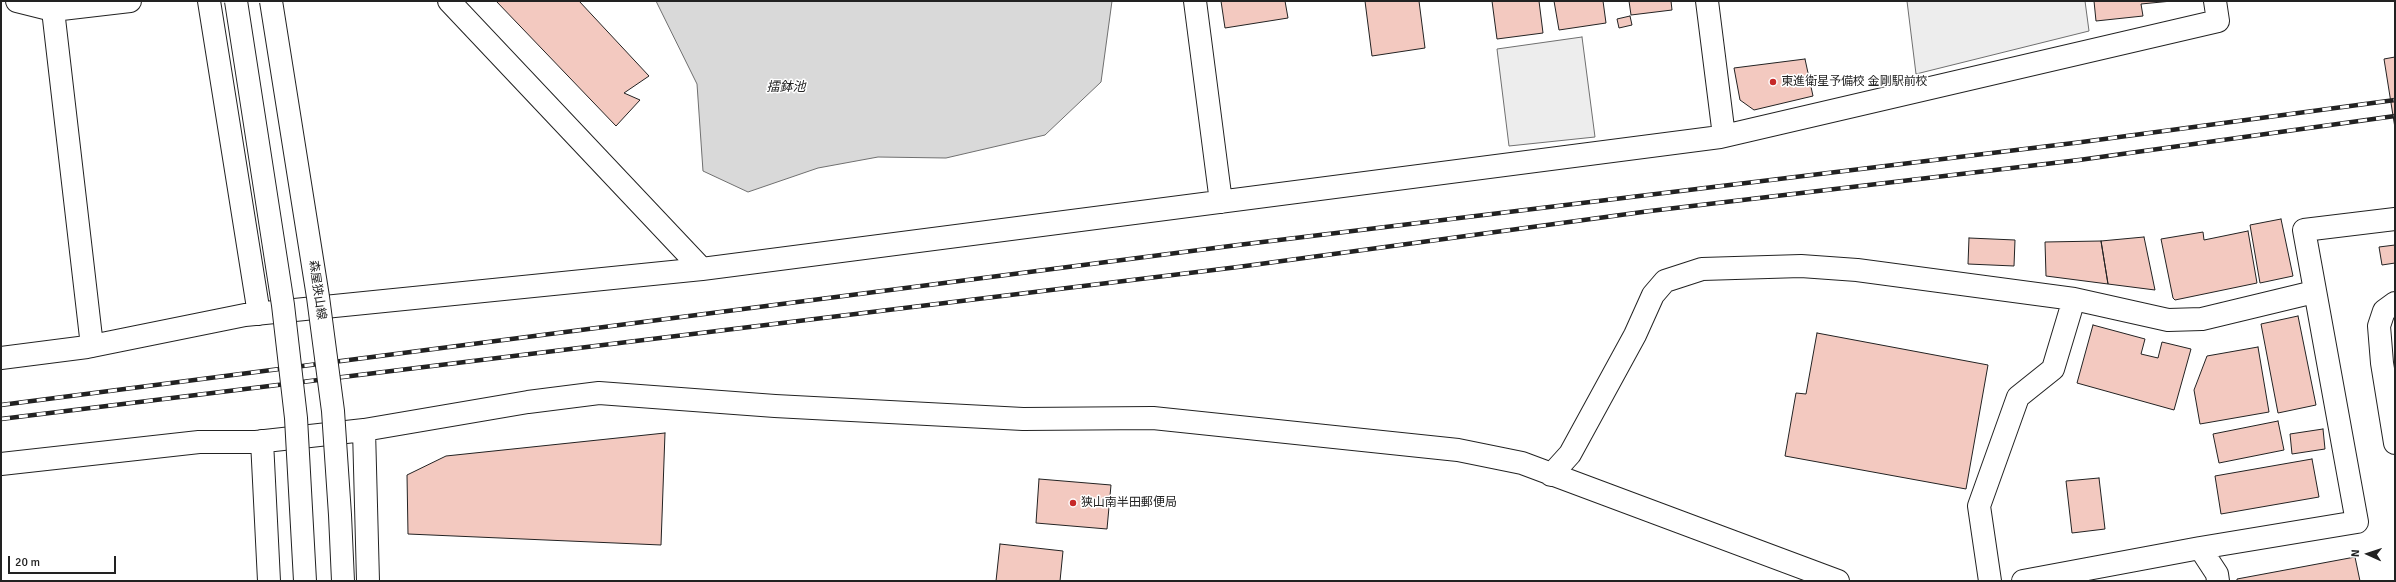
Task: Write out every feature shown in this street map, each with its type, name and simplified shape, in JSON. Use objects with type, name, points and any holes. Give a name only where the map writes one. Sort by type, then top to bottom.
[{"type":"street","points":[[17,1],[53,10],[130,1]]},
{"type":"street","points":[[209,1],[259,314]]},
{"type":"street","points":[[236,1],[284,313],[296,418],[304,581]]},
{"type":"street","name":"森屋狭山線","points":[[271,1],[318,298],[332,404],[343,581]]},
{"type":"street","points":[[281,1],[327,307]]},
{"type":"street","points":[[450,1],[702,269]]},
{"type":"street","points":[[1195,1],[1221,202]]},
{"type":"street","points":[[1707,1],[1724,136]]},
{"type":"street","points":[[1,358],[92,346],[259,314],[702,269],[1724,136],[2218,21],[2215,1]]},
{"type":"street","points":[[53,10],[92,346]]},
{"type":"street","points":[[2023,581],[2200,548],[2357,522],[2308,294],[2304,230],[2395,219]]},
{"type":"street","points":[[1551,475],[1570,454],[1635,335],[1654,294],[1665,281],[1702,269],[1800,266],[1857,270],[2074,299],[2168,320],[2202,319],[2308,294]]},
{"type":"street","points":[[1990,581],[1979,506],[2018,397],[2053,369],[2074,299]]},
{"type":"street","points":[[2395,303],[2384,311],[2379,326],[2382,364],[2395,443]]},
{"type":"street","points":[[1,464],[199,442],[262,441],[364,430],[528,402],[598,393],[775,406],[1008,418],[1153,418],[1458,450],[1522,463],[1551,475],[1737,542],[1838,581]]},
{"type":"street","points":[[364,430],[368,581]]},
{"type":"street","points":[[262,441],[269,581]]},
{"type":"street","points":[[2200,548],[2217,574],[2218,581]]},
{"type":"shaded area","points":[[1907,1],[2085,1],[2089,31],[1916,74]]},
{"type":"shaded area","points":[[1582,37],[1595,137],[1509,146],[1497,49]]},
{"type":"water","name":"擂鉢池","points":[[656,1],[1112,1],[1101,82],[1045,135],[946,158],[878,157],[818,168],[748,192],[703,171],[697,84]]},
{"type":"building","points":[[496,1],[579,1],[649,76],[624,93],[640,100],[616,126]]},
{"type":"building","points":[[1221,1],[1285,1],[1288,18],[1225,28]]},
{"type":"building","points":[[1365,1],[1419,1],[1425,48],[1372,56]]},
{"type":"building","points":[[1492,1],[1539,1],[1543,33],[1497,39]]},
{"type":"building","points":[[1554,1],[1603,1],[1606,23],[1559,30]]},
{"type":"building","points":[[1629,1],[1671,1],[1672,10],[1631,15]]},
{"type":"building","points":[[2094,1],[2172,1],[2141,4],[2143,16],[2096,21]]},
{"type":"building","points":[[1630,16],[1632,25],[1619,28],[1617,19]]},
{"type":"building","points":[[2395,57],[2395,128],[2384,59]]},
{"type":"building","name":"東進衛星予備校 金剛駅前校","points":[[1805,59],[1813,96],[1754,110],[1740,100],[1734,68]]},
{"type":"building","points":[[2281,219],[2293,276],[2260,283],[2250,225]]},
{"type":"building","points":[[2248,231],[2257,283],[2175,300],[2173,298],[2161,239],[2203,232],[2204,240]]},
{"type":"building","points":[[2144,237],[2155,290],[2108,284],[2101,241]]},
{"type":"building","points":[[1969,238],[2015,240],[2014,266],[1968,264]]},
{"type":"building","points":[[2101,241],[2108,284],[2046,276],[2045,242]]},
{"type":"building","points":[[2395,245],[2395,263],[2382,265],[2379,247]]},
{"type":"building","points":[[2298,316],[2316,405],[2278,413],[2261,324]]},
{"type":"building","points":[[2093,325],[2145,339],[2141,354],[2158,358],[2162,342],[2191,349],[2174,410],[2077,383]]},
{"type":"building","points":[[1817,333],[1988,365],[1966,489],[1785,456],[1796,393],[1806,394]]},
{"type":"building","points":[[2258,347],[2269,412],[2200,424],[2194,390],[2207,356]]},
{"type":"building","points":[[2278,421],[2284,450],[2219,463],[2213,434]]},
{"type":"building","points":[[2323,429],[2325,449],[2292,454],[2290,434]]},
{"type":"building","points":[[665,433],[661,545],[408,534],[407,475],[446,456]]},
{"type":"building","points":[[2312,459],[2319,497],[2221,514],[2215,476]]},
{"type":"building","points":[[2099,478],[2105,529],[2072,533],[2066,481]]},
{"type":"building","points":[[1039,479],[1111,485],[1107,529],[1036,523]]},
{"type":"building","points":[[1000,544],[1063,551],[1060,581],[996,581]]},
{"type":"building","points":[[2355,557],[2360,581],[2237,581],[2237,579]]},
{"type":"railway","points":[[1,405],[1238,245],[2082,142],[2395,100]]},
{"type":"railway","points":[[1,419],[1238,267],[1650,211],[2079,160],[2395,116]]},
{"type":"place","name":"東進衛星予備校 金剛駅前校","points":[[1773,82]]},
{"type":"place","name":"狭山南半田郵便局","points":[[1073,503]]}]
